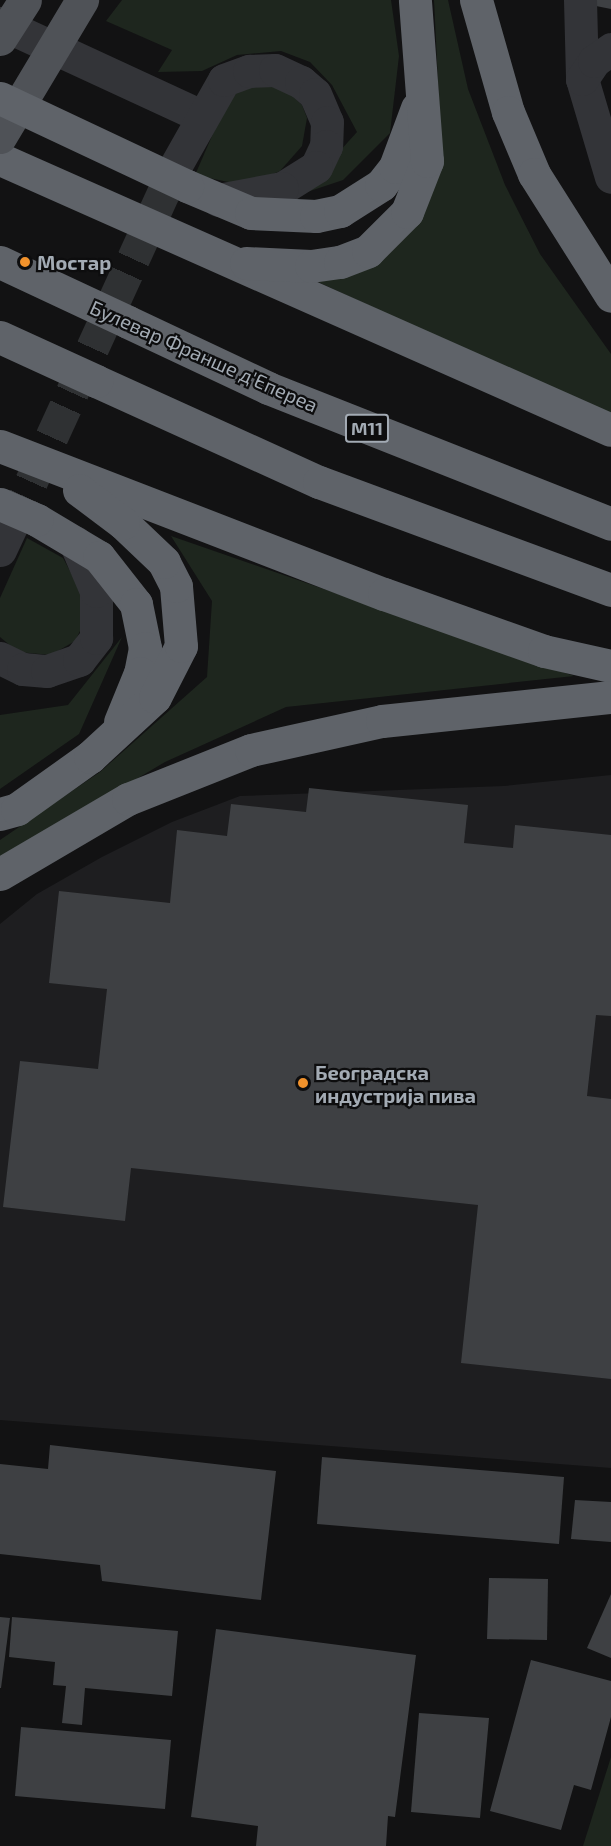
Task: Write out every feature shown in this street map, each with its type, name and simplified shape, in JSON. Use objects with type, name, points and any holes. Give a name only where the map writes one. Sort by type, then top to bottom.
[{"type":"highway","points":[[219,260],[311,266],[340,261],[376,245],[407,212],[424,175],[426,133],[420,97],[415,0]]},
{"type":"highway","points":[[476,0],[508,112],[534,174],[611,296]]},
{"type":"highway","points":[[0,98],[182,175],[218,200],[279,217],[315,216],[356,203],[381,185],[395,167],[420,97]]},
{"type":"highway","points":[[0,159],[219,260],[611,430]]},
{"type":"highway","name":"Булевар Франше д'Епереа","points":[[0,262],[268,388],[611,524]]},
{"type":"highway","points":[[0,337],[339,490],[611,590]]},
{"type":"highway","points":[[0,446],[38,463],[533,647],[611,666]]},
{"type":"highway","points":[[0,814],[17,809],[62,779],[155,697],[171,673],[181,646],[176,586],[149,545],[38,463]]},
{"type":"highway","points":[[12,525],[75,542],[121,580],[142,627],[140,673],[115,732]]},
{"type":"highway","points":[[0,874],[128,799],[251,750],[382,721],[611,697]]},
{"type":"main road","points":[[0,39],[25,0]]},
{"type":"main road","points":[[0,137],[82,0]]},
{"type":"street","points":[[580,0],[584,89],[611,177]]},
{"type":"street","points":[[0,23],[201,116]]},
{"type":"street","points":[[584,89],[594,61],[611,49]]},
{"type":"street","points":[[182,175],[201,116],[224,80],[249,71],[274,70],[301,82],[315,94],[327,122],[322,157],[305,176],[261,194],[218,200]]},
{"type":"street","points":[[0,658],[23,669],[47,671],[79,660],[96,638],[96,591],[75,542]]},
{"type":"shaded area","points":[[122,0],[391,0],[399,56],[390,133],[343,180],[301,194],[357,132],[332,85],[310,62],[281,51],[237,55],[202,71],[158,72],[172,50],[106,21]]},
{"type":"shaded area","points":[[434,0],[448,0],[468,89],[505,185],[540,254],[611,354],[611,417],[318,282],[367,265],[440,122]]},
{"type":"shaded area","points":[[242,81],[278,82],[302,105],[307,118],[302,146],[280,171],[259,180],[233,183],[195,175],[229,97]]},
{"type":"shaded area","points":[[171,536],[574,676],[286,707],[165,762],[0,860],[0,840],[100,772],[207,677],[212,601]]},
{"type":"shaded area","points":[[27,538],[63,558],[80,590],[83,625],[75,641],[51,655],[18,652],[0,637],[0,598]]},
{"type":"shaded area","points":[[122,637],[79,734],[0,789],[0,715],[68,705]]},
{"type":"shaded area","points":[[611,775],[611,1468],[0,1420],[0,924],[37,894],[102,857],[172,822],[240,796],[504,786]]},
{"type":"shaded area","points":[[611,1757],[611,1846],[583,1846]]},
{"type":"building","points":[[592,0],[611,0],[611,9],[591,5]]},
{"type":"building","name":"Београдска индустрија пива","points":[[309,788],[468,805],[464,843],[513,848],[515,825],[611,835],[611,1016],[596,1015],[587,1096],[611,1099],[611,1379],[461,1363],[478,1205],[131,1168],[125,1221],[3,1207],[20,1061],[98,1069],[107,989],[49,983],[59,891],[170,903],[177,830],[227,836],[231,804],[306,812]]},
{"type":"building","points":[[50,1445],[276,1471],[261,1600],[102,1581],[100,1565],[0,1554],[0,1464],[48,1469]]},
{"type":"building","points":[[322,1457],[564,1477],[559,1544],[317,1524]]},
{"type":"building","points":[[575,1500],[611,1502],[611,1542],[571,1539]]},
{"type":"building","points":[[489,1578],[548,1579],[547,1640],[487,1639]]},
{"type":"building","points":[[611,1594],[611,1658],[587,1648]]},
{"type":"building","points":[[0,1617],[10,1618],[1,1688],[0,1688]]},
{"type":"building","points":[[12,1617],[178,1631],[172,1696],[85,1688],[82,1725],[62,1723],[66,1686],[53,1685],[55,1662],[9,1657]]},
{"type":"building","points":[[216,1629],[416,1655],[395,1817],[388,1816],[386,1846],[256,1846],[258,1826],[191,1817]]},
{"type":"building","points":[[531,1660],[611,1681],[611,1717],[591,1790],[574,1785],[561,1830],[490,1811]]},
{"type":"building","points":[[419,1713],[489,1718],[480,1818],[411,1812]]},
{"type":"building","points":[[21,1727],[171,1740],[165,1809],[15,1796]]},
{"type":"tunnel","points":[[11,526],[177,163]]},
{"type":"place","name":"Мостар","points":[[25,262]]},
{"type":"place","name":"Београдска индустрија пива","points":[[303,1083]]}]
